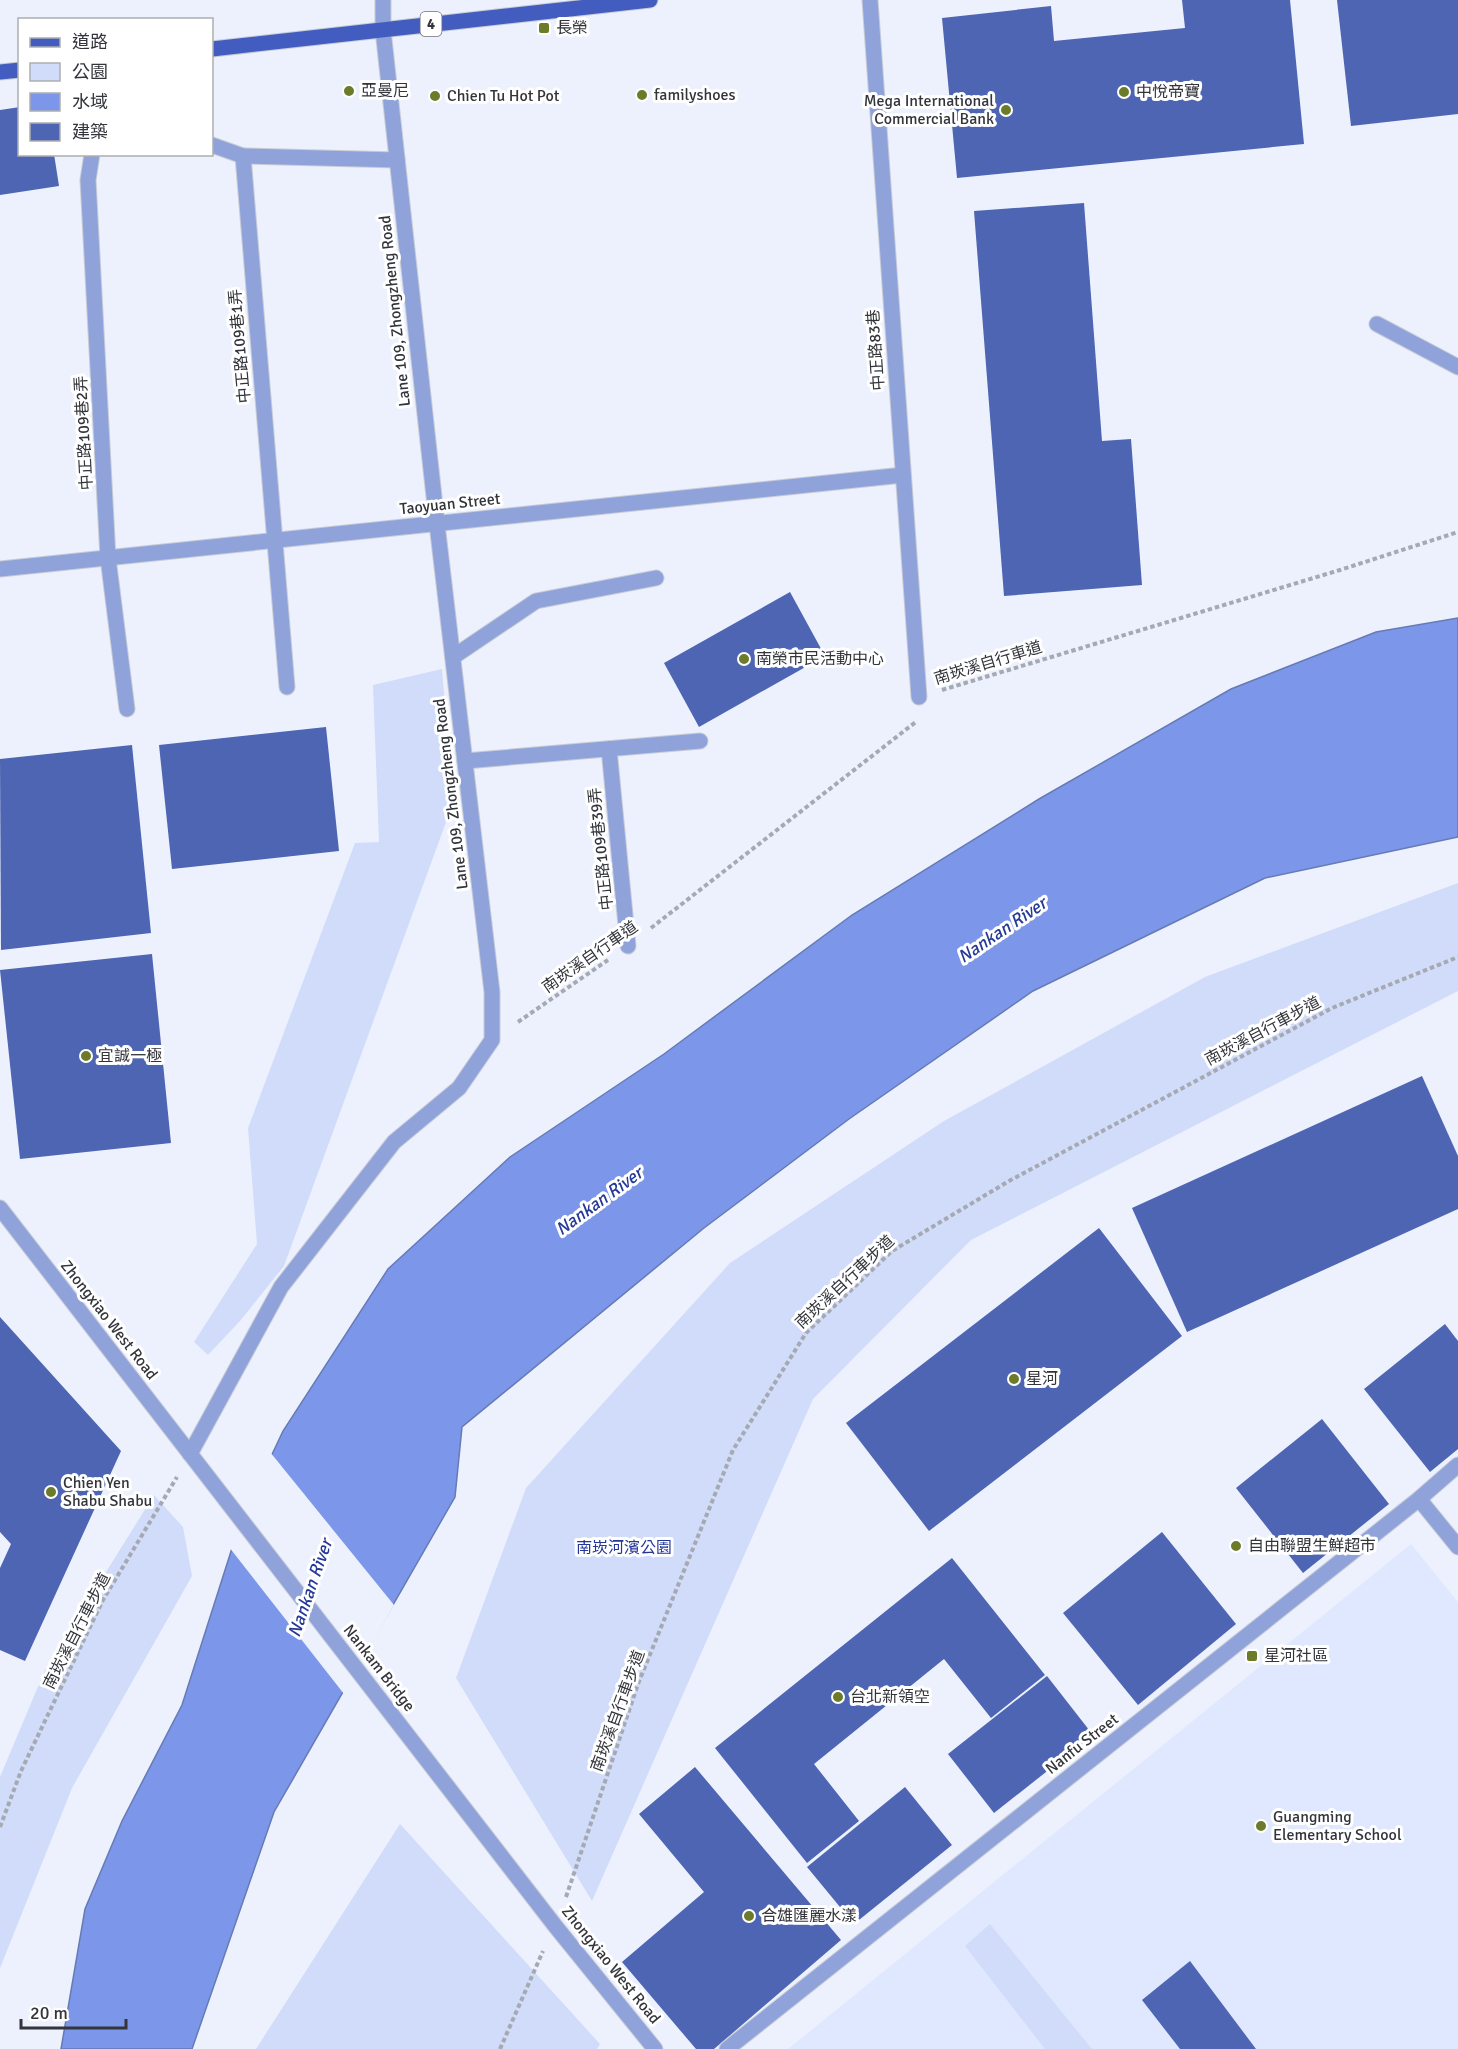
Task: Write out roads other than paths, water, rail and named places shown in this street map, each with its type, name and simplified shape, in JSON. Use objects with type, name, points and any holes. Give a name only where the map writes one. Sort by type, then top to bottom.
[{"type":"main road","name":"4","points":[[213,49],[650,0]]},
{"type":"main road","points":[[0,72],[18,70]]},
{"type":"street","name":"Lane 109, Zhongzheng Road","points":[[190,1455],[281,1287],[394,1142],[459,1088],[492,1040],[492,992],[382,30],[383,0]]},
{"type":"street","name":"中正路83巷","points":[[870,0],[919,696]]},
{"type":"street","points":[[213,145],[243,156],[397,160]]},
{"type":"street","name":"中正路109巷2弄","points":[[92,156],[88,180],[108,558],[127,709]]},
{"type":"street","name":"中正路109巷1弄","points":[[243,156],[286,687]]},
{"type":"street","points":[[1377,324],[1457,364]]},
{"type":"street","name":"Taoyuan Street","points":[[0,569],[903,475]]},
{"type":"street","points":[[453,657],[536,602],[656,578]]},
{"type":"street","points":[[465,761],[700,741]]},
{"type":"street","name":"中正路109巷39弄","points":[[609,749],[628,946]]},
{"type":"street","name":"Zhongxiao West Road","points":[[0,1208],[190,1455]]},
{"type":"street","name":"Nankam Bridge","points":[[190,1455],[539,1904]]},
{"type":"street","name":"Nanfu Street","points":[[727,2049],[1419,1499],[1458,1465]]},
{"type":"street","points":[[1419,1499],[1458,1547]]},
{"type":"street","name":"Zhongxiao West Road","points":[[539,1904],[655,2049]]},
{"type":"water","name":"Nankan River","points":[[1458,618],[1458,837],[1265,878],[1033,991],[849,1119],[704,1228],[462,1427],[455,1497],[274,1812],[192,2049],[61,2049],[85,1909],[122,1821],[182,1705],[241,1520],[283,1431],[388,1269],[510,1157],[664,1054],[852,915],[1039,799],[1231,689],[1376,632]]},
{"type":"place","name":"長榮","points":[[544,28]]},
{"type":"place","name":"亞曼尼","points":[[349,91]]},
{"type":"place","name":"中悅帝寶","points":[[1124,92]]},
{"type":"place","name":"familyshoes","points":[[642,95]]},
{"type":"place","name":"Chien Tu Hot Pot","points":[[435,96]]},
{"type":"place","name":"Mega International Commercial Bank","points":[[1006,110]]},
{"type":"place","name":"南榮市民活動中心","points":[[744,659]]},
{"type":"place","name":"宜誠一極","points":[[86,1056]]},
{"type":"place","name":"星河","points":[[1014,1379]]},
{"type":"place","name":"Chien Yen Shabu Shabu","points":[[51,1492]]},
{"type":"place","name":"自由聯盟生鮮超市","points":[[1236,1546]]},
{"type":"place","name":"星河社區","points":[[1252,1656]]},
{"type":"place","name":"台北新領空","points":[[838,1697]]},
{"type":"place","name":"Guangming Elementary School","points":[[1261,1826]]},
{"type":"place","name":"合雄匯麗水漾","points":[[749,1916]]},
{"type":"park label","name":"南崁河濱公園","points":[[624,1548]]}]
